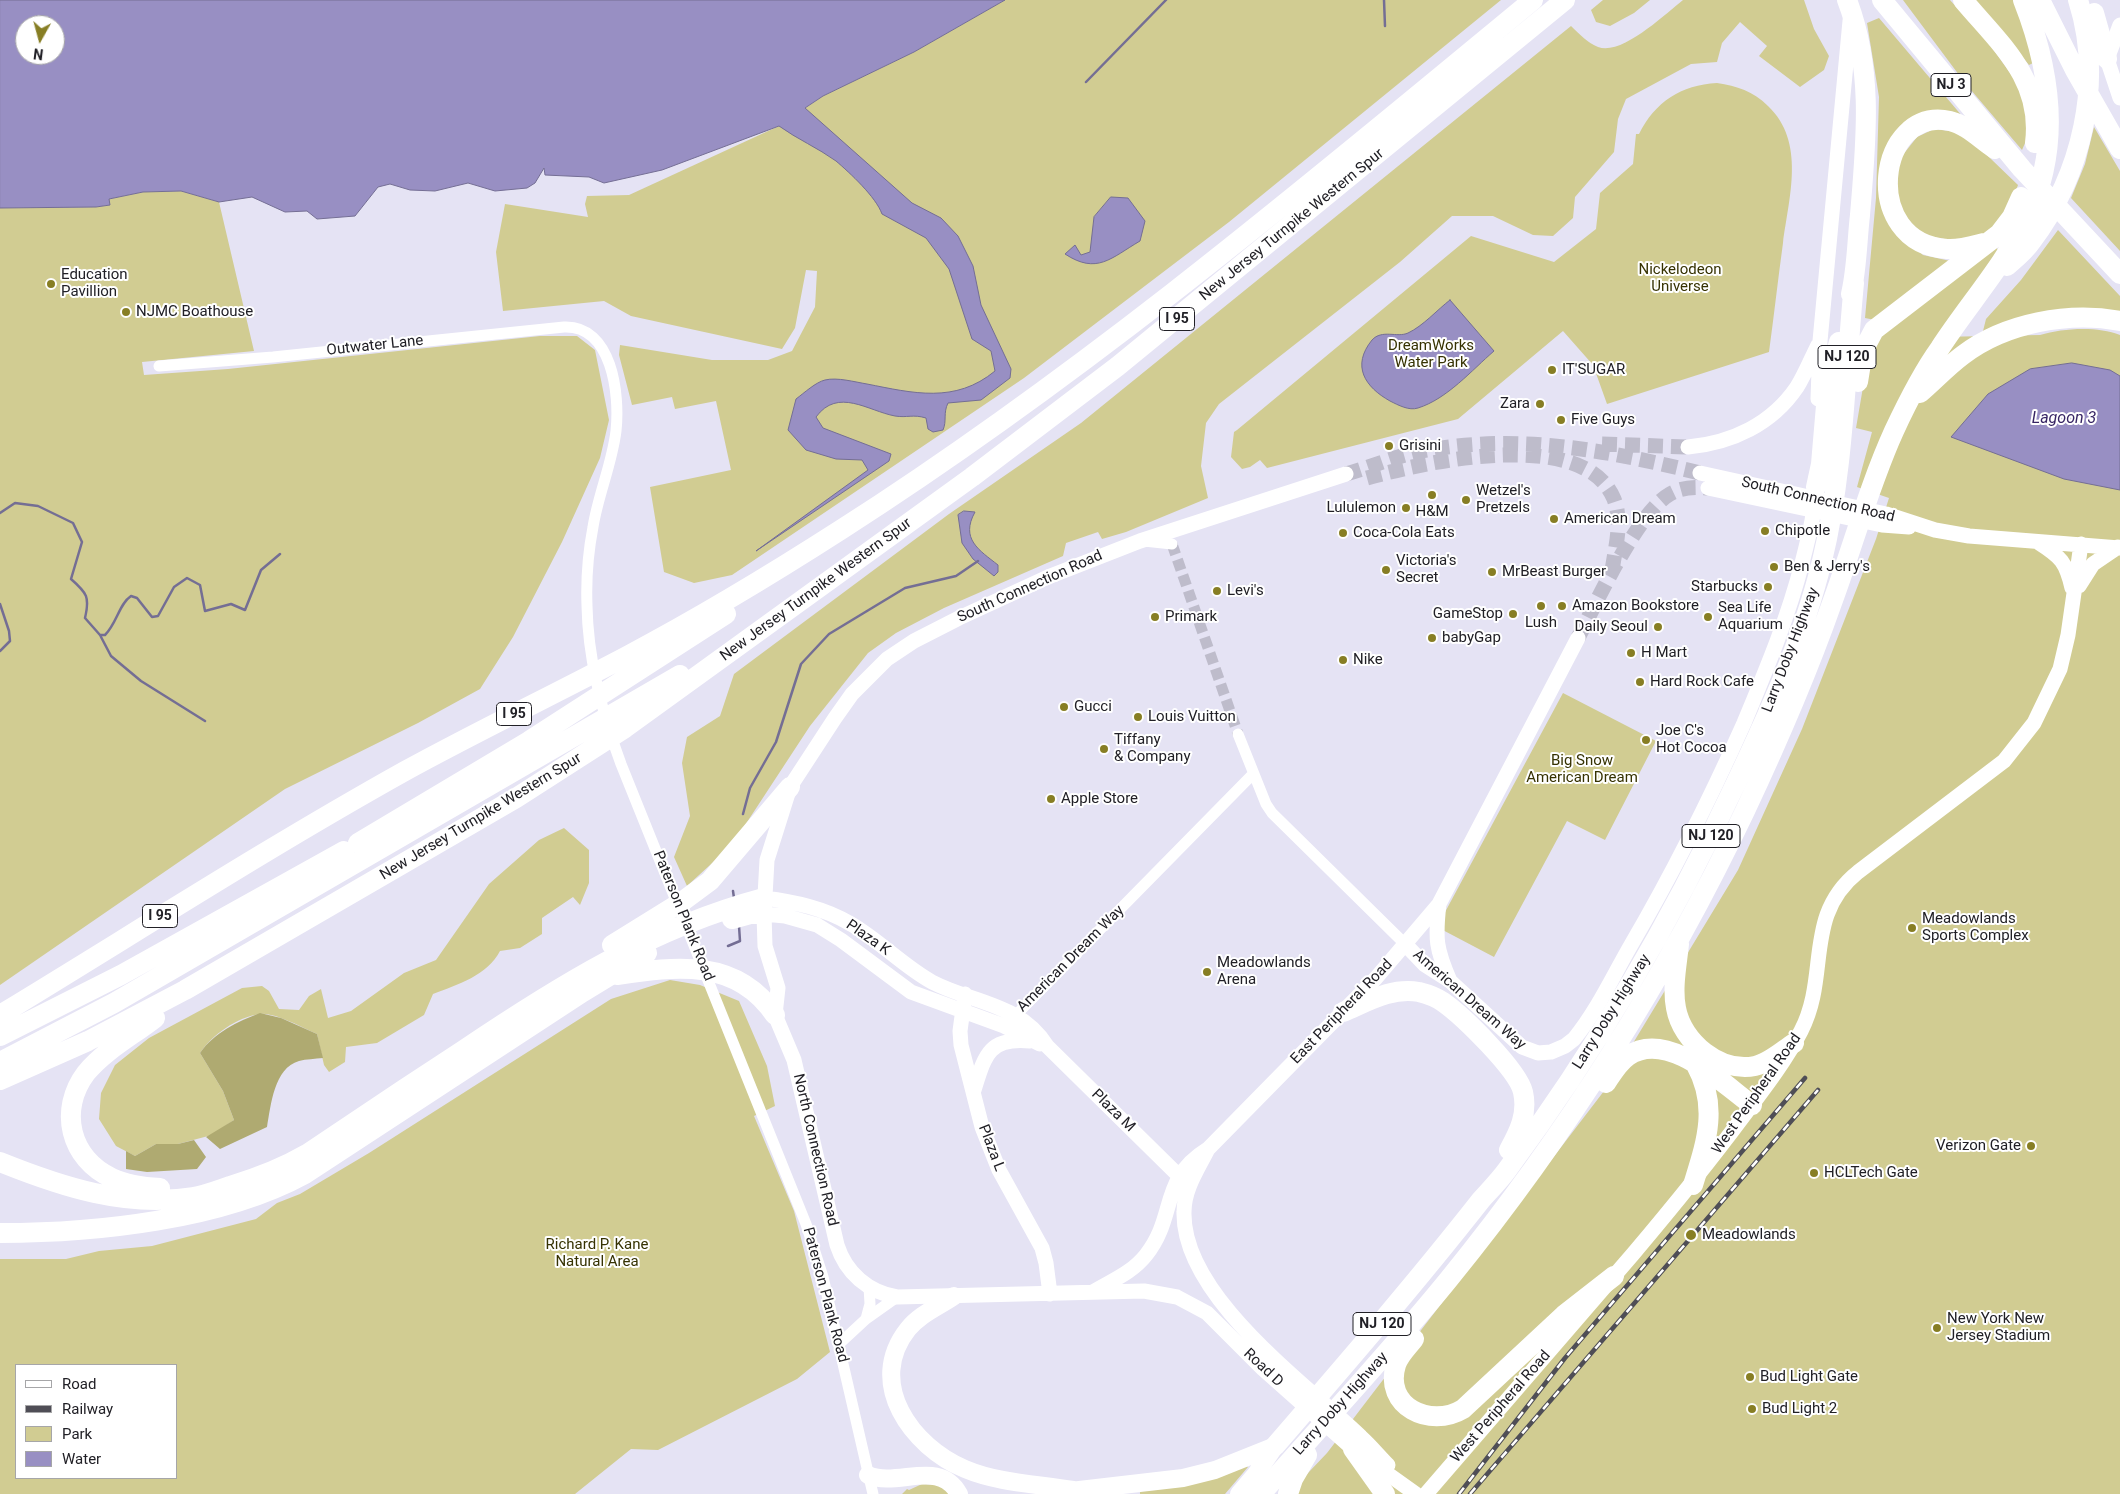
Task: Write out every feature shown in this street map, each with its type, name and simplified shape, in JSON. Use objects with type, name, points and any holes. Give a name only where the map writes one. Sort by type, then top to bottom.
[{"type":"highway","name":"New Jersey Turnpike Western Spur","points":[[0,1015],[244,865],[400,774],[629,655],[727,600],[811,549],[986,433],[1127,329],[1290,200],[1533,0]]},
{"type":"highway","name":"New Jersey Turnpike Western Spur","points":[[0,1080],[108,1031],[209,976],[555,774],[632,724],[994,460],[1118,366],[1565,0]]},
{"type":"highway","name":"NJ 120","points":[[1847,0],[1862,57],[1867,107],[1866,150],[1854,283]]},
{"type":"highway","name":"NJ 3","points":[[1882,0],[2022,169],[2120,274]]},
{"type":"highway","points":[[1962,0],[2007,52],[2024,76],[2033,100],[2042,136]]},
{"type":"highway","points":[[2021,230],[2026,182],[2042,136],[2049,102],[2039,45],[2023,0]]},
{"type":"highway","points":[[2040,0],[2075,70],[2120,148]]},
{"type":"highway","points":[[1841,431],[1858,383],[1862,351],[1870,335],[1889,316],[1999,234],[2021,230],[2050,212],[2070,170],[2081,136],[2089,86],[2087,35],[2078,0]]},
{"type":"highway","points":[[2089,0],[2107,60]]},
{"type":"highway","points":[[1988,242],[1946,250],[1924,243],[1910,234],[1894,214],[1888,198],[1887,175],[1894,154],[1905,137],[1916,127],[1928,122],[1942,120],[1961,125],[2022,169]]},
{"type":"highway","name":"Larry Doby Highway","points":[[1261,1494],[1352,1393],[1447,1281],[1556,1135],[1624,1032],[1680,938],[1740,822],[1789,714],[1830,610],[1886,451],[1908,405],[1937,351],[2021,230]]},
{"type":"highway","points":[[1816,487],[1821,464],[1828,382],[1854,283]]},
{"type":"highway","name":"Larry Doby Highway","points":[[1275,1446],[1399,1304],[1483,1198],[1505,1174],[1619,1002],[1684,888],[1739,776],[1782,678],[1813,593],[1830,520],[1841,431],[1854,283]]},
{"type":"highway","points":[[1908,405],[1962,356],[2005,333],[2058,319],[2092,317],[2120,321]]},
{"type":"highway","points":[[0,1036],[121,975],[351,847],[484,768],[688,640],[784,575],[811,549]]},
{"type":"highway","points":[[0,1062],[114,1003],[660,687],[748,633],[774,620]]},
{"type":"highway","points":[[545,996],[572,971],[705,885],[732,857],[790,787]]},
{"type":"highway","points":[[0,1162],[72,1189],[124,1198],[187,1198],[237,1184],[278,1170],[307,1154],[545,996],[626,950],[726,915],[755,908]]},
{"type":"highway","points":[[0,1233],[59,1232],[139,1223],[218,1206],[276,1188],[317,1166],[607,976],[654,950],[726,915]]},
{"type":"highway","points":[[1680,938],[1675,1008],[1685,1032],[1696,1046],[1701,1060],[1710,1120],[1707,1138],[1693,1185]]},
{"type":"highway","points":[[607,976],[668,968],[706,970],[733,979],[749,987],[775,1015]]},
{"type":"highway","points":[[209,976],[93,1066],[75,1093],[71,1108],[70,1124],[75,1141],[83,1156],[96,1169],[116,1180],[143,1187],[164,1189],[237,1184]]},
{"type":"highway","points":[[1343,1012],[1394,992],[1418,992],[1429,995],[1450,1007],[1512,1070],[1523,1092],[1523,1120],[1483,1198]]},
{"type":"highway","points":[[1701,1060],[1752,1066],[1764,1063],[1794,1043]]},
{"type":"highway","points":[[1556,1135],[1602,1088],[1624,1060],[1633,1053],[1644,1049],[1676,1053],[1720,1068],[1755,1101]]},
{"type":"highway","points":[[1447,1281],[1415,1337],[1398,1360],[1395,1370],[1395,1386],[1400,1398],[1409,1408],[1428,1417],[1447,1416],[1463,1409],[1564,1315],[1614,1276]]},
{"type":"highway","points":[[1288,1494],[1293,1479],[1304,1458],[1321,1440],[1352,1393]]},
{"type":"highway","points":[[1358,1443],[1385,1494]]},
{"type":"main road","points":[[954,1296],[920,1317],[909,1328],[900,1342],[895,1358],[893,1382],[896,1402],[904,1420],[924,1444],[944,1458],[967,1470],[1005,1480],[1073,1490]]},
{"type":"main road","name":"Larry Doby Highway","points":[[1052,1494],[1183,1478],[1215,1470],[1275,1446]]},
{"type":"main road","points":[[1238,1494],[1256,1474],[1275,1446]]},
{"type":"main road","points":[[868,1475],[887,1480],[927,1474],[940,1477],[952,1484],[959,1494]]},
{"type":"main road","points":[[899,1494],[915,1476]]},
{"type":"street","name":"American Dream Way","points":[[1238,734],[1266,804],[1279,820],[1425,965],[1450,982],[1506,1035],[1530,1052],[1554,1051],[1570,1043],[1578,1034],[1622,962],[1710,797],[1752,703],[1784,624],[1797,584],[1809,535],[1816,487],[1820,341],[1852,0]]},
{"type":"street","points":[[2120,25],[2107,60],[2120,98]]},
{"type":"street","name":"Outwater Lane","points":[[158,366],[273,357],[564,326],[576,327],[590,333]]},
{"type":"street","name":"Paterson Plank Road","points":[[590,333],[601,346],[609,365],[616,422],[590,542],[587,598],[589,639],[599,698],[621,764],[670,881],[806,1224],[819,1262],[873,1494]]},
{"type":"street","points":[[1688,447],[1711,444],[1732,438],[1750,430],[1774,413],[1798,385],[1820,341]]},
{"type":"street","name":"South Connection Road","points":[[1700,473],[1795,500],[1985,539],[2119,547]]},
{"type":"street","name":"South Connection Road","points":[[790,787],[846,701],[865,679],[901,649],[929,633],[1018,590],[1140,541],[1342,479]]},
{"type":"street","name":"South Connection Road","points":[[1708,488],[1795,500]]},
{"type":"street","points":[[1140,541],[1172,544]]},
{"type":"street","points":[[2039,542],[2057,554],[2065,564],[2074,597]]},
{"type":"street","name":"West Peripheral Road","points":[[1426,1494],[1693,1185],[1755,1101],[1794,1043],[1814,1000],[1821,936],[1827,913],[1837,894],[1858,872],[2004,762],[2034,723],[2060,669],[2074,597],[2081,544]]},
{"type":"street","points":[[2074,597],[2093,564],[2119,547]]},
{"type":"street","name":"East Peripheral Road","points":[[1091,1293],[1125,1274],[1146,1255],[1160,1230],[1179,1176],[1192,1159],[1208,1149],[1343,1012],[1439,904],[1578,638]]},
{"type":"street","name":"American Dream Way","points":[[1015,1016],[1253,774]]},
{"type":"street","name":"North Connection Road","points":[[790,787],[770,849],[755,908],[778,988],[775,1015],[794,1060],[840,1253],[851,1272],[879,1293],[898,1297],[1091,1293]]},
{"type":"street","points":[[1439,904],[1436,944],[1450,982]]},
{"type":"street","name":"Plaza K","points":[[755,908],[809,906],[836,916],[864,933],[903,963],[932,982],[965,994]]},
{"type":"street","name":"Plaza K","points":[[755,908],[816,926],[841,940],[911,992],[963,1010]]},
{"type":"street","name":"Plaza M","points":[[965,994],[989,1002],[1015,1016],[1040,1036],[1040,1044]]},
{"type":"street","name":"Plaza L","points":[[965,994],[962,1045],[982,1127],[999,1170],[1042,1248],[1050,1294]]},
{"type":"street","name":"Plaza M","points":[[963,1010],[1004,1026],[1040,1044],[1179,1176]]},
{"type":"street","points":[[973,1092],[983,1061],[992,1048],[1004,1041],[1015,1040],[1040,1044]]},
{"type":"street","name":"Road D","points":[[1208,1149],[1192,1180],[1185,1204],[1184,1220],[1188,1246],[1202,1273],[1282,1377]]},
{"type":"street","points":[[866,1320],[870,1304],[869,1287]]},
{"type":"street","name":"Road D","points":[[1091,1293],[1156,1292],[1192,1304],[1214,1319],[1417,1494]]},
{"type":"street","points":[[839,1344],[866,1320],[898,1297]]},
{"type":"green space","points":[[1005,0],[1501,0],[1229,222],[1024,378],[732,575],[694,583],[664,572],[650,487],[731,470],[716,401],[675,409],[672,397],[632,405],[619,355],[620,345],[712,360],[768,360],[792,351],[815,307],[817,271],[806,270],[795,328],[782,349],[631,316],[604,301],[503,311],[496,252],[505,204],[588,217],[585,204],[587,196],[629,195],[779,126],[823,96],[914,52]]},
{"type":"green space","points":[[1603,0],[1650,0],[1634,13],[1610,26],[1596,22],[1591,10]]},
{"type":"green space","points":[[1683,0],[1804,0],[1814,29],[1829,56],[1824,70],[1800,87],[1759,56],[1767,46],[1740,22],[1722,43],[1717,62],[1691,64],[1626,99],[1618,119],[1614,152],[1575,197],[1573,218],[1553,236],[1533,235],[1493,216],[1452,216],[1400,262],[1219,404],[1206,423],[1201,466],[1208,498],[1126,532],[1102,539],[1098,532],[1066,543],[1063,556],[944,608],[896,633],[868,653],[810,726],[732,845],[687,886],[674,857],[690,816],[682,763],[687,737],[720,716],[734,674],[949,514],[1081,423],[1571,26],[1591,43],[1598,47],[1608,48],[1631,40]]},
{"type":"green space","points":[[1903,0],[1950,0],[1988,42],[2023,91],[2029,134],[2022,150],[1965,83]]},
{"type":"green space","points":[[1974,0],[2017,0],[2037,61],[2029,65]]},
{"type":"green space","points":[[1879,18],[1968,123],[1960,119],[1892,142],[1897,231],[1923,255],[1955,262],[1875,320],[1865,318],[1876,198],[1879,97],[1867,23]]},
{"type":"green space","points":[[1717,83],[1744,90],[1757,96],[1768,106],[1780,120],[1787,136],[1791,153],[1791,189],[1769,352],[1607,404],[1593,365],[1563,331],[1458,419],[1267,468],[1260,460],[1250,467],[1242,469],[1231,457],[1234,432],[1471,236],[1554,262],[1596,229],[1600,193],[1633,164],[1636,134],[1639,134],[1645,123],[1661,104],[1670,97],[1692,87]]},
{"type":"green space","points":[[2094,127],[2120,171],[2120,251],[2071,198],[2085,164]]},
{"type":"green space","points":[[1934,129],[1964,133],[2018,185],[2006,217],[1994,231],[1964,242],[1925,236],[1906,219],[1897,202],[1898,161],[1917,137]]},
{"type":"green space","points":[[181,191],[219,202],[254,351],[142,362],[144,375],[228,369],[540,336],[577,336],[595,350],[609,420],[600,458],[562,542],[513,637],[480,689],[418,723],[285,789],[0,985],[0,208],[96,207],[109,205],[109,199],[143,192]]},
{"type":"green space","points":[[2058,230],[2120,296],[2120,315],[1983,331],[1986,319],[2021,280]]},
{"type":"green space","name":"Meadowlands Sports Complex","points":[[1996,246],[1998,250],[1938,337],[2040,335],[2080,329],[2101,330],[2120,335],[2120,1494],[1288,1494],[1327,1453],[1604,1091],[1738,870],[1802,729],[1876,539],[1889,498],[1857,487],[1872,432],[1856,428],[1868,358],[1878,336]]},
{"type":"green space","name":"Big Snow American Dream","points":[[1563,693],[1656,741],[1605,840],[1567,821],[1494,957],[1437,927]]},
{"type":"green space","points":[[564,828],[589,850],[589,883],[580,905],[573,897],[542,918],[542,934],[520,948],[500,951],[488,967],[480,973],[462,983],[433,994],[424,1015],[377,1043],[346,1047],[345,1062],[329,1072],[324,1065],[317,1034],[273,1015],[266,1014],[251,1016],[234,1023],[211,1040],[200,1053],[223,1091],[234,1120],[212,1135],[178,1144],[156,1144],[135,1156],[116,1146],[99,1119],[101,1093],[115,1065],[149,1038],[242,988],[262,986],[269,991],[279,1009],[299,1010],[309,996],[321,989],[328,1018],[351,1011],[404,973],[436,960],[489,884],[539,840]]},
{"type":"green space","name":"Richard P. Kane Natural Area","points":[[670,980],[700,985],[739,1001],[767,1066],[775,1106],[754,1116],[794,1211],[830,1352],[797,1379],[658,1450],[631,1449],[575,1494],[0,1494],[0,1259],[66,1259],[99,1251],[152,1246],[256,1219],[277,1203],[300,1194],[369,1153],[611,999]]},
{"type":"green space","points":[[1246,1465],[1248,1467],[1225,1494],[1140,1494],[1140,1491]]},
{"type":"green space","points":[[922,1484],[939,1485],[951,1494],[902,1494],[907,1489],[909,1490]]},
{"type":"shaded area","points":[[260,1013],[281,1018],[317,1034],[323,1058],[299,1061],[284,1071],[275,1088],[267,1127],[220,1149],[206,1137],[234,1120],[223,1091],[200,1053],[220,1033]]},
{"type":"shaded area","points":[[194,1140],[206,1157],[197,1169],[147,1172],[126,1169],[126,1151],[135,1156],[156,1144],[178,1144]]},
{"type":"water","points":[[0,0],[1005,0],[914,52],[823,96],[805,108],[912,203],[941,218],[958,236],[973,266],[981,305],[1011,369],[1010,378],[981,400],[948,403],[943,430],[933,432],[928,429],[926,418],[895,416],[854,403],[844,402],[834,403],[825,408],[816,417],[823,428],[891,454],[889,461],[756,551],[868,470],[862,460],[836,459],[806,450],[788,430],[796,399],[810,388],[821,381],[835,379],[917,393],[949,392],[965,388],[995,371],[991,351],[972,339],[949,269],[926,238],[882,214],[868,193],[836,161],[779,126],[662,170],[604,183],[589,177],[545,175],[544,168],[535,183],[527,188],[495,191],[468,183],[435,191],[410,190],[390,184],[378,187],[355,216],[317,219],[307,211],[285,212],[252,197],[219,202],[181,191],[143,192],[109,199],[110,205],[96,207],[0,208]]},
{"type":"water","points":[[1111,197],[1128,198],[1145,221],[1140,241],[1112,258],[1095,264],[1076,260],[1065,254],[1075,245],[1081,255],[1090,252],[1094,217]]},
{"type":"water","points":[[1450,300],[1494,351],[1449,391],[1429,404],[1411,409],[1390,401],[1374,389],[1364,375],[1362,359],[1366,350],[1372,340],[1380,335],[1399,335],[1414,330]]},
{"type":"water","name":"Lagoon 3","points":[[2072,363],[2110,370],[2120,376],[2120,490],[2064,479],[1951,437],[1988,394],[2030,369]]},
{"type":"water","points":[[964,511],[975,512],[971,521],[971,537],[978,549],[998,565],[998,572],[994,576],[973,559],[962,543],[958,515]]},
{"type":"waterway","points":[[1086,82],[1166,0]]},
{"type":"waterway","points":[[1384,0],[1385,26]]},
{"type":"waterway","points":[[0,513],[15,503],[38,506],[73,523],[82,542],[71,579],[81,588],[86,596],[85,618],[100,635],[111,656],[141,681],[205,721]]},
{"type":"waterway","points":[[100,635],[105,635],[109,630],[127,599],[131,596],[137,598],[152,617],[158,616],[174,587],[187,578],[200,585],[205,611],[231,604],[245,610],[261,570],[280,554]]},
{"type":"waterway","points":[[743,814],[750,788],[776,742],[801,664],[829,634],[905,588],[956,576],[978,561]]},
{"type":"waterway","points":[[0,604],[9,631],[10,641],[0,651]]},
{"type":"waterway","points":[[733,891],[734,898]]},
{"type":"waterway","points":[[728,946],[740,941],[739,926]]},
{"type":"tunnel","points":[[1346,474],[1422,451],[1494,444],[1528,444],[1596,451],[1700,473]]},
{"type":"tunnel","points":[[1602,444],[1688,447]]},
{"type":"tunnel","points":[[1367,478],[1426,464],[1463,458],[1501,455],[1538,456],[1571,463],[1597,476],[1614,499],[1617,508],[1618,526],[1612,571]]},
{"type":"tunnel","points":[[1578,638],[1619,560],[1645,519],[1670,494],[1684,489],[1708,488]]},
{"type":"tunnel","points":[[1172,544],[1238,734]]},
{"type":"railway","points":[[1459,1494],[1565,1358],[1805,1078]]},
{"type":"railway","points":[[1470,1494],[1818,1090]]},
{"type":"place","name":"Education Pavillion","points":[[51,284]]},
{"type":"place","name":"NJMC Boathouse","points":[[126,312]]},
{"type":"place","name":"IT'SUGAR","points":[[1552,370]]},
{"type":"place","name":"Zara","points":[[1540,404]]},
{"type":"place","name":"Five Guys","points":[[1561,420]]},
{"type":"place","name":"Grisini","points":[[1389,446]]},
{"type":"place","name":"H&M","points":[[1432,495]]},
{"type":"place","name":"Wetzel's Pretzels","points":[[1466,500]]},
{"type":"place","name":"Lululemon","points":[[1406,508]]},
{"type":"place","name":"American Dream","points":[[1554,519]]},
{"type":"place","name":"Chipotle","points":[[1765,531]]},
{"type":"place","name":"Coca-Cola Eats","points":[[1343,533]]},
{"type":"place","name":"Ben & Jerry's","points":[[1774,567]]},
{"type":"place","name":"Victoria's Secret","points":[[1386,570]]},
{"type":"place","name":"MrBeast Burger","points":[[1492,572]]},
{"type":"place","name":"Starbucks","points":[[1768,587]]},
{"type":"place","name":"Levi's","points":[[1217,591]]},
{"type":"place","name":"Lush","points":[[1541,606]]},
{"type":"place","name":"Amazon Bookstore","points":[[1562,606]]},
{"type":"place","name":"GameStop","points":[[1513,614]]},
{"type":"place","name":"Primark","points":[[1155,617]]},
{"type":"place","name":"Sea Life Aquarium","points":[[1708,617]]},
{"type":"place","name":"Daily Seoul","points":[[1658,627]]},
{"type":"place","name":"babyGap","points":[[1432,638]]},
{"type":"place","name":"H Mart","points":[[1631,653]]},
{"type":"place","name":"Nike","points":[[1343,660]]},
{"type":"place","name":"Hard Rock Cafe","points":[[1640,682]]},
{"type":"place","name":"Gucci","points":[[1064,707]]},
{"type":"place","name":"Louis Vuitton","points":[[1138,717]]},
{"type":"place","name":"Joe C's Hot Cocoa","points":[[1646,740]]},
{"type":"place","name":"Tiffany & Company","points":[[1104,749]]},
{"type":"place","name":"Apple Store","points":[[1051,799]]},
{"type":"place","name":"Meadowlands Sports Complex","points":[[1912,928]]},
{"type":"place","name":"Meadowlands Arena","points":[[1207,972]]},
{"type":"place","name":"Verizon Gate","points":[[2031,1146]]},
{"type":"place","name":"HCLTech Gate","points":[[1814,1173]]},
{"type":"place","name":"Meadowlands","points":[[1691,1235]]},
{"type":"place","name":"New York New Jersey Stadium","points":[[1937,1328]]},
{"type":"place","name":"Bud Light Gate","points":[[1750,1377]]},
{"type":"place","name":"Bud Light 2","points":[[1752,1409]]},
{"type":"park label","name":"Nickelodeon Universe","points":[[1680,278]]},
{"type":"park label","name":"DreamWorks Water Park","points":[[1431,354]]}]
